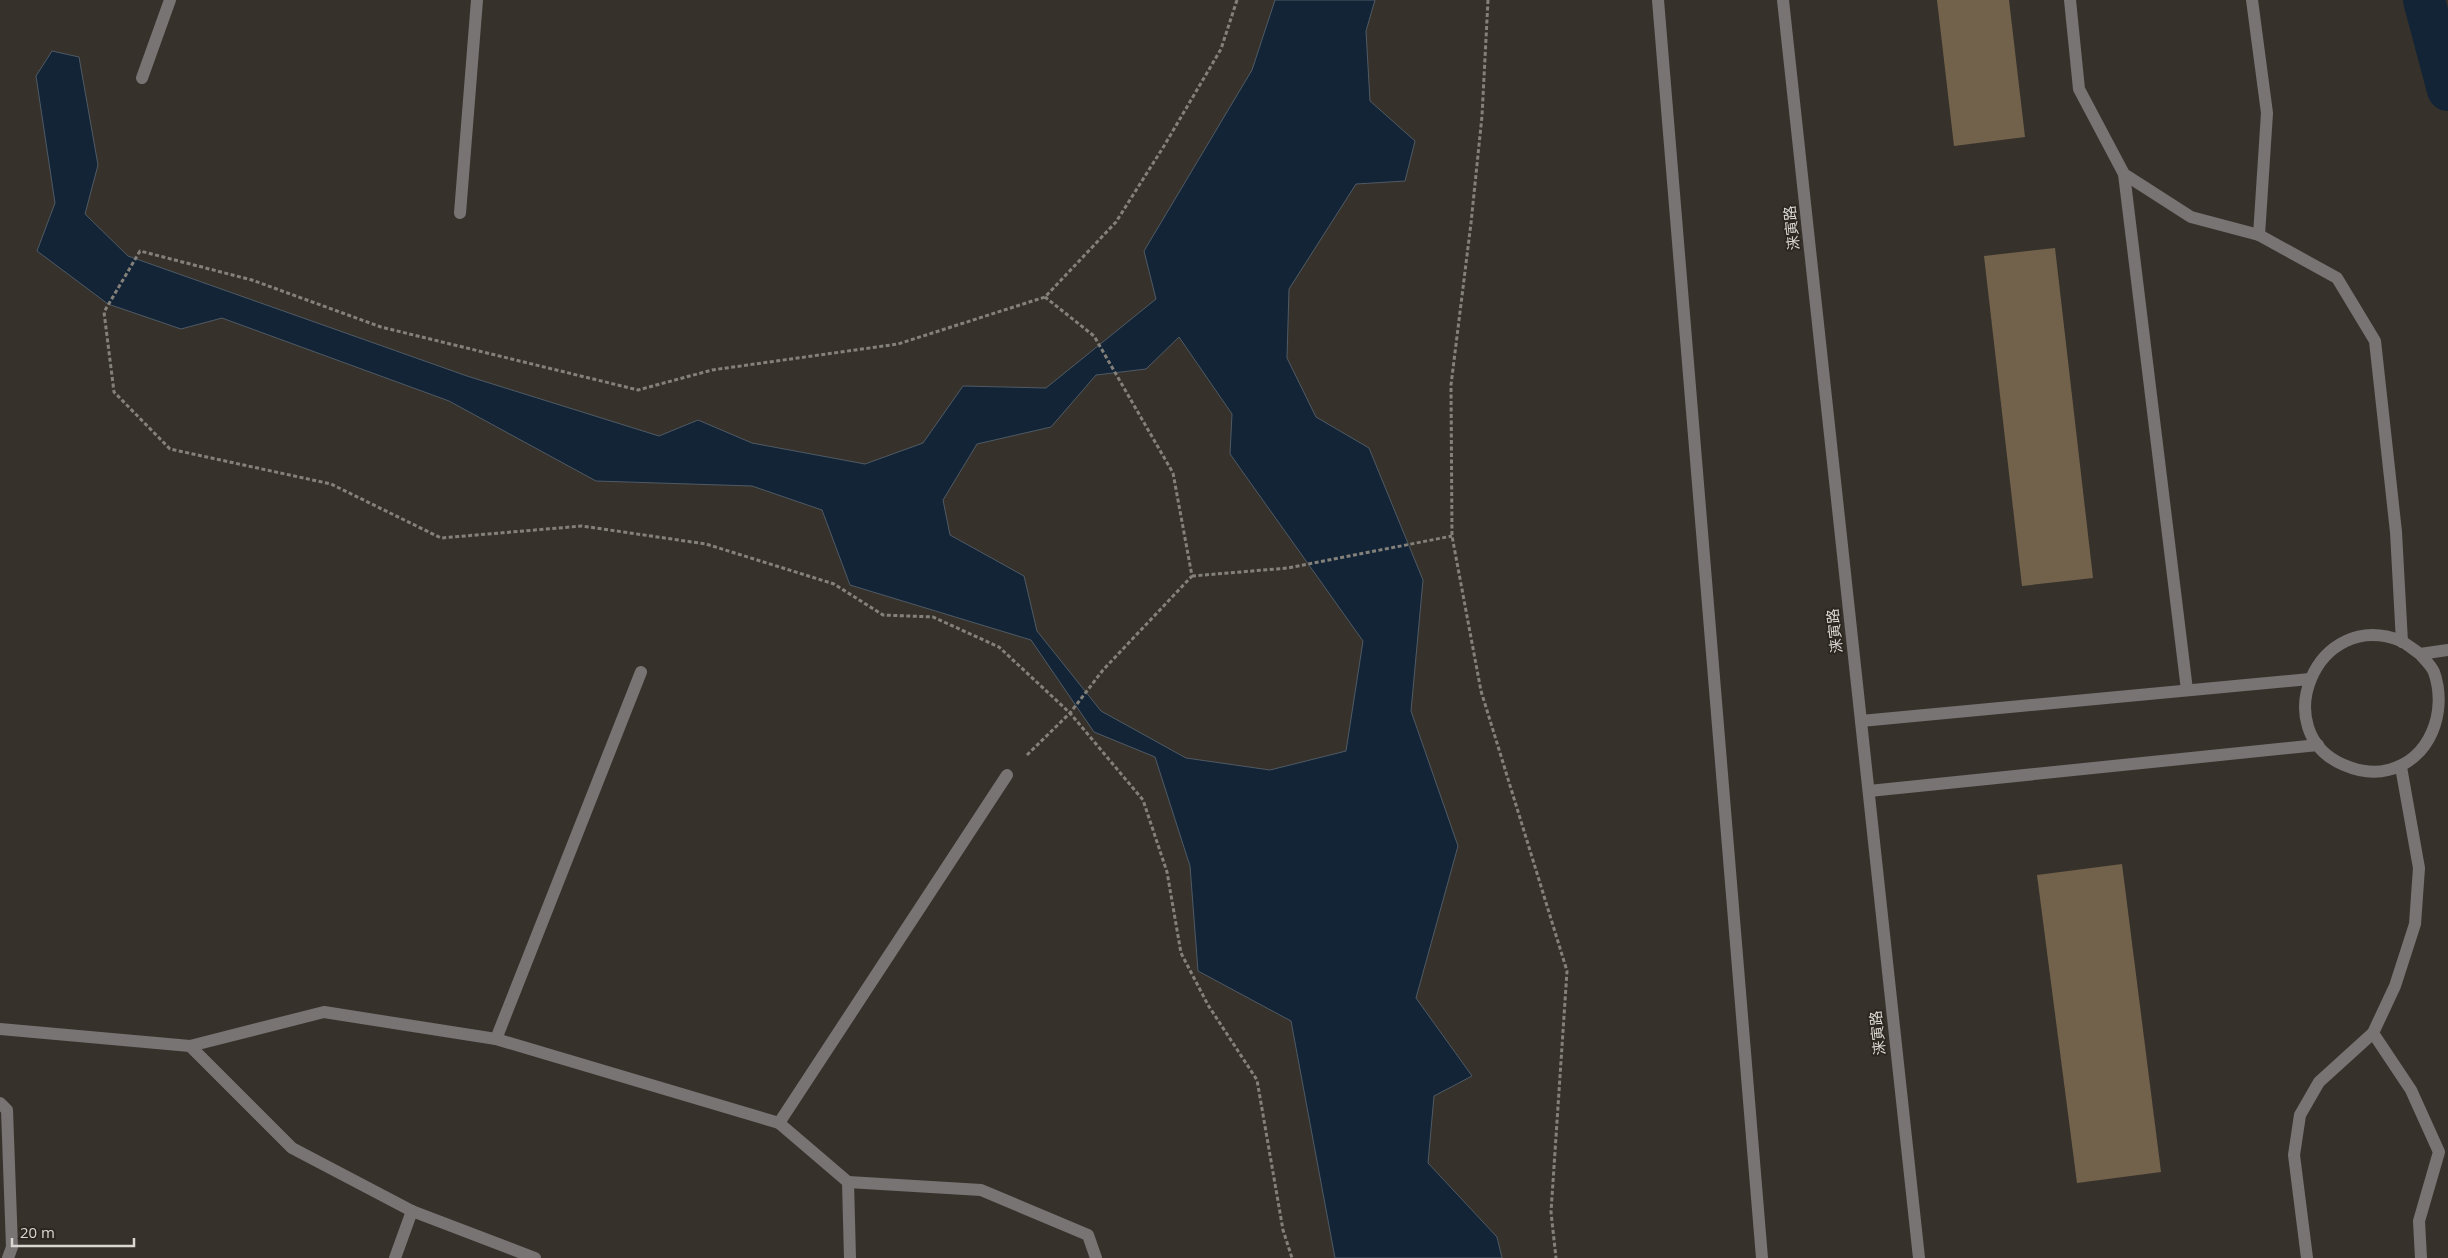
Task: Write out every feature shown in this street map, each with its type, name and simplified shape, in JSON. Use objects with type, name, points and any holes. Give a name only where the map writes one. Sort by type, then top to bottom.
[{"type":"street","points":[[142,78],[170,0]]},
{"type":"street","points":[[460,213],[477,0]]},
{"type":"street","points":[[1658,0],[1762,1258]]},
{"type":"street","name":"涞寅路","points":[[1783,0],[1919,1258]]},
{"type":"street","points":[[2070,0],[2079,88],[2124,174],[2186,690]]},
{"type":"street","points":[[2252,0],[2267,113],[2259,235]]},
{"type":"street","points":[[2124,174],[2191,217],[2259,235],[2336,278],[2375,341],[2396,532],[2402,642]]},
{"type":"street","points":[[2381,636],[2402,642],[2420,654],[2434,671],[2440,692],[2441,714],[2434,736],[2420,754],[2401,767],[2379,772],[2356,770],[2335,762],[2318,745],[2308,724],[2304,701],[2310,679],[2321,660],[2338,645],[2352,640],[2381,636]]},
{"type":"street","points":[[2420,654],[2448,650]]},
{"type":"street","points":[[496,1039],[641,672]]},
{"type":"street","points":[[1861,721],[2310,679]]},
{"type":"street","points":[[2434,736],[2448,734]]},
{"type":"street","points":[[1869,791],[2318,745]]},
{"type":"street","points":[[2306,1258],[2294,1155],[2300,1115],[2319,1082],[2373,1033],[2395,986],[2415,924],[2419,868],[2401,767]]},
{"type":"street","points":[[779,1123],[1007,775]]},
{"type":"street","points":[[0,1029],[190,1046],[324,1012],[496,1039],[779,1123],[848,1182],[981,1190],[1088,1235],[1096,1258]]},
{"type":"street","points":[[2373,1033],[2411,1090],[2439,1152],[2419,1221],[2421,1258]]},
{"type":"street","points":[[190,1046],[292,1148],[412,1211],[534,1258]]},
{"type":"street","points":[[0,1103],[7,1110],[12,1246],[8,1258]]},
{"type":"street","points":[[848,1182],[850,1258]]},
{"type":"street","points":[[395,1258],[412,1211]]},
{"type":"path","points":[[1237,0],[1221,49],[1164,146],[1116,222],[1045,297],[898,344],[712,370],[638,390],[382,327],[252,280],[140,251],[104,312],[114,392],[170,450],[331,484],[441,538],[582,526],[706,544],[834,584],[883,615],[933,616],[998,647],[1070,713],[1143,800],[1167,872],[1181,953],[1208,1005],[1257,1080],[1283,1230],[1292,1258]]},
{"type":"path","points":[[1488,0],[1482,116],[1451,385],[1452,536],[1481,691],[1567,971],[1551,1212],[1556,1258]]},
{"type":"path","points":[[1045,297],[1094,336],[1173,473],[1192,576]]},
{"type":"path","points":[[1007,775],[1070,713],[1103,670],[1192,576],[1288,568],[1452,536]]},
{"type":"water","points":[[1275,0],[1375,0],[1366,31],[1370,101],[1415,141],[1405,181],[1356,184],[1289,289],[1287,358],[1316,417],[1369,448],[1423,580],[1411,711],[1458,846],[1416,998],[1472,1076],[1434,1096],[1428,1163],[1497,1237],[1502,1258],[1335,1258],[1291,1021],[1198,971],[1190,866],[1155,757],[1094,732],[1031,640],[850,585],[822,510],[752,486],[596,481],[449,401],[222,318],[181,329],[108,304],[37,251],[55,203],[36,76],[52,51],[79,57],[98,165],[85,214],[128,256],[467,376],[659,436],[698,420],[752,443],[865,464],[923,443],[963,386],[1046,388],[1156,299],[1144,251],[1252,70]],"holes":[[[1179,337],[1232,414],[1230,454],[1363,641],[1346,751],[1270,770],[1186,758],[1101,711],[1037,631],[1024,576],[950,535],[943,500],[977,444],[1051,427],[1096,375],[1146,369]]]},
{"type":"building","points":[[1937,0],[2009,0],[2025,137],[1954,146]]},
{"type":"building","points":[[2055,248],[2093,578],[2022,586],[1984,256]]},
{"type":"building","points":[[2122,864],[2161,1172],[2077,1183],[2037,875]]},
{"type":"waterway","points":[[2424,0],[2448,90]]}]
